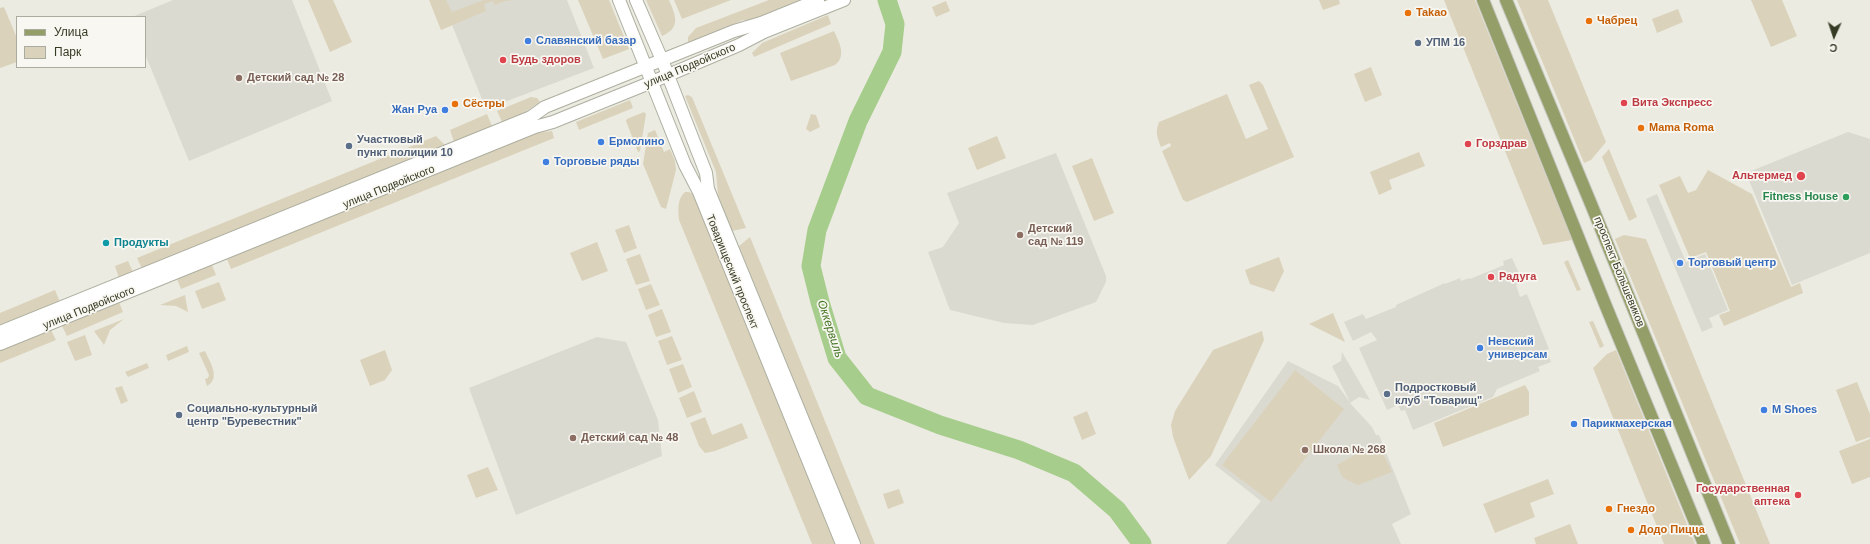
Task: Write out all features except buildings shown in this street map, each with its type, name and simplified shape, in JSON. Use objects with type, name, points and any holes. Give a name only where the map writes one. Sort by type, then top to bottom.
[{"type":"main road","points":[[1483,0],[1704,544]]},
{"type":"main road","name":"проспект Большевиков","points":[[1506,0],[1594,210],[1729,544]]},
{"type":"street","name":"Товарищеский проспект","points":[[619,0],[685,165],[700,192],[842,544]]},
{"type":"street","name":"Товарищеский проспект","points":[[636,0],[662,60],[706,174],[708,189],[854,544]]},
{"type":"street","name":"улица Подвойского","points":[[0,332],[531,117],[546,107],[646,66],[818,0]]},
{"type":"street","name":"улица Подвойского","points":[[0,344],[535,128],[668,76],[739,45],[764,32],[844,0]]},
{"type":"shaded area","name":"Детский сад № 28","points":[[173,0],[292,0],[332,101],[189,161],[146,56],[146,16],[134,16]]},
{"type":"shaded area","points":[[442,0],[567,0],[594,68],[486,109]]},
{"type":"shaded area","points":[[1848,132],[1870,139],[1870,253],[1792,285],[1746,173]]},
{"type":"shaded area","name":"Детский сад № 119","points":[[1056,153],[1106,276],[1106,282],[1096,302],[1033,325],[1004,323],[950,310],[928,252],[943,247],[959,223],[947,193]]},
{"type":"shaded area","points":[[1657,194],[1686,262],[1705,254],[1728,310],[1709,318],[1713,327],[1702,332],[1646,199]]},
{"type":"shaded area","points":[[1512,258],[1523,282],[1516,285],[1520,297],[1527,294],[1549,349],[1546,350],[1551,362],[1538,367],[1540,371],[1497,389],[1493,397],[1413,430],[1405,410],[1401,411],[1398,405],[1387,410],[1359,348],[1377,340],[1371,332],[1353,341],[1344,322],[1363,314],[1366,319],[1396,307],[1396,305],[1445,283],[1460,278],[1461,281],[1470,279],[1497,268],[1504,265],[1503,261]]},
{"type":"shaded area","name":"Детский сад № 48","points":[[597,337],[626,342],[658,420],[662,456],[516,515],[469,388]]},
{"type":"shaded area","name":"Школа № 268","points":[[1342,352],[1370,400],[1359,397],[1350,403],[1372,427],[1376,435],[1379,435],[1411,514],[1392,524],[1401,544],[1226,544],[1261,501],[1215,465],[1288,361],[1338,386],[1350,402],[1332,366],[1341,361]]},
{"type":"green space","points":[[308,0],[333,0],[352,42],[330,52]]},
{"type":"green space","points":[[429,0],[446,0],[452,12],[484,0],[514,0],[505,1],[495,5],[493,1],[484,4],[486,11],[441,30]]},
{"type":"green space","points":[[578,0],[609,0],[629,49],[603,59]]},
{"type":"green space","points":[[646,0],[669,0],[674,11],[675,21],[672,29],[668,33],[662,36]]},
{"type":"green space","points":[[674,0],[731,0],[682,19]]},
{"type":"green space","points":[[769,0],[805,0],[752,20],[743,20],[688,43],[688,37],[696,28]]},
{"type":"green space","points":[[1319,0],[1339,0],[1340,4],[1323,10]]},
{"type":"green space","points":[[1444,0],[1475,0],[1572,240],[1543,245]]},
{"type":"green space","points":[[1517,0],[1548,0],[1606,142],[1591,160],[1584,163]]},
{"type":"green space","points":[[1751,0],[1782,0],[1797,36],[1771,47]]},
{"type":"green space","points":[[946,1],[950,11],[936,17],[932,7]]},
{"type":"green space","points":[[4,7],[16,36],[16,62],[0,68],[0,8]]},
{"type":"green space","points":[[1678,9],[1683,22],[1657,33],[1652,19]]},
{"type":"green space","points":[[828,15],[831,24],[754,57],[752,53],[762,43]]},
{"type":"green space","points":[[834,31],[841,49],[841,57],[839,61],[835,65],[791,81],[780,53]]},
{"type":"green space","points":[[1371,67],[1382,95],[1365,102],[1354,74]]},
{"type":"green space","points":[[1259,81],[1263,85],[1294,157],[1187,202],[1183,200],[1162,151],[1171,146],[1170,143],[1161,147],[1158,140],[1157,132],[1159,122],[1227,94],[1246,139],[1268,129],[1249,85]]},
{"type":"green space","points":[[688,95],[692,97],[746,228],[732,231],[718,195],[716,172],[685,96]]},
{"type":"green space","points":[[531,97],[537,98],[540,102],[522,114],[502,122],[497,111]]},
{"type":"green space","points":[[630,100],[633,108],[579,130],[576,122]]},
{"type":"green space","points":[[644,112],[646,114],[640,151],[638,152],[626,121],[627,119]]},
{"type":"green space","points":[[487,114],[492,126],[454,142],[450,130]]},
{"type":"green space","points":[[811,114],[816,115],[820,127],[810,132],[806,129]]},
{"type":"green space","points":[[655,130],[664,152],[670,149],[675,161],[676,170],[666,209],[661,207],[643,164],[648,133]]},
{"type":"green space","points":[[552,131],[554,138],[231,269],[227,259],[536,133]]},
{"type":"green space","points":[[436,136],[445,145],[142,269],[137,258]]},
{"type":"green space","points":[[997,136],[1006,158],[977,170],[968,148]]},
{"type":"green space","points":[[1609,149],[1637,217],[1629,221],[1602,157]]},
{"type":"green space","points":[[1419,152],[1425,166],[1389,180],[1392,189],[1379,195],[1370,172]]},
{"type":"green space","points":[[1092,158],[1114,213],[1094,221],[1072,166]]},
{"type":"green space","points":[[1708,170],[1752,194],[1791,287],[1800,283],[1803,293],[1724,326],[1719,315],[1730,311],[1706,252],[1690,258],[1659,185],[1680,176],[1688,193],[1696,190]]},
{"type":"green space","points":[[685,192],[693,194],[835,544],[812,544],[679,220],[679,201]]},
{"type":"green space","points":[[629,225],[637,248],[624,253],[615,230]]},
{"type":"green space","points":[[1624,235],[1646,239],[1770,544],[1740,544],[1615,239]]},
{"type":"green space","points":[[750,237],[875,544],[861,544],[739,246]]},
{"type":"green space","points":[[597,242],[608,271],[582,281],[570,253]]},
{"type":"green space","points":[[640,254],[650,281],[636,285],[626,259]]},
{"type":"green space","points":[[1279,257],[1284,271],[1274,292],[1250,284],[1245,270]]},
{"type":"green space","points":[[1568,260],[1581,290],[1577,291],[1564,262]]},
{"type":"green space","points":[[128,261],[133,272],[119,278],[115,266]]},
{"type":"green space","points":[[212,265],[216,275],[181,289],[177,279]]},
{"type":"green space","points":[[219,282],[226,300],[202,309],[195,291]]},
{"type":"green space","points":[[651,284],[660,305],[646,310],[638,289]]},
{"type":"green space","points":[[55,290],[60,302],[0,326],[0,313]]},
{"type":"green space","points":[[185,295],[188,312],[176,306],[160,305]]},
{"type":"green space","points":[[119,302],[123,312],[67,336],[62,326]]},
{"type":"green space","points":[[662,309],[671,332],[656,337],[648,315]]},
{"type":"green space","points":[[1333,313],[1345,342],[1309,324]]},
{"type":"green space","points":[[124,319],[110,330],[104,345],[94,331]]},
{"type":"green space","points":[[1593,321],[1604,346],[1600,348],[1589,322]]},
{"type":"green space","points":[[51,330],[56,340],[0,363],[0,351]]},
{"type":"green space","points":[[1262,331],[1264,340],[1211,456],[1189,480],[1173,437],[1171,425],[1175,411],[1213,350]]},
{"type":"green space","points":[[85,335],[92,355],[75,361],[67,342]]},
{"type":"green space","points":[[672,336],[682,360],[667,365],[658,341]]},
{"type":"green space","points":[[187,346],[189,352],[168,361],[166,355]]},
{"type":"green space","points":[[385,350],[392,370],[385,380],[370,386],[360,360]]},
{"type":"green space","points":[[1616,350],[1695,544],[1664,544],[1593,368],[1607,354]]},
{"type":"green space","points":[[205,351],[212,365],[214,374],[211,383],[207,386],[205,379],[208,378],[209,375],[199,353]]},
{"type":"green space","points":[[147,363],[149,368],[128,377],[125,372]]},
{"type":"green space","points":[[683,364],[692,387],[678,393],[669,369]]},
{"type":"green space","points":[[1295,370],[1344,409],[1271,502],[1222,465]]},
{"type":"green space","points":[[1857,382],[1870,414],[1870,437],[1856,442],[1836,390]]},
{"type":"green space","points":[[1525,385],[1529,392],[1529,415],[1443,447],[1434,423]]},
{"type":"green space","points":[[122,386],[128,401],[121,404],[115,388]]},
{"type":"green space","points":[[694,391],[702,412],[687,418],[679,398]]},
{"type":"green space","points":[[1087,411],[1096,434],[1082,440],[1073,417]]},
{"type":"green space","points":[[705,417],[712,435],[742,423],[748,438],[715,451],[705,453],[699,446],[690,423]]},
{"type":"green space","points":[[1870,439],[1870,477],[1852,484],[1839,451]]},
{"type":"green space","points":[[1380,447],[1392,472],[1358,485],[1343,478],[1337,465],[1356,454]]},
{"type":"green space","points":[[488,467],[498,490],[476,498],[467,475]]},
{"type":"green space","points":[[1548,479],[1554,494],[1530,503],[1535,517],[1495,533],[1483,504]]},
{"type":"green space","points":[[899,489],[904,503],[888,509],[883,494]]},
{"type":"green space","points":[[1570,524],[1578,544],[1536,544],[1534,538]]},
{"type":"waterway","name":"Оккервиль","points":[[887,0],[895,24],[892,52],[858,121],[817,230],[811,266],[837,358],[867,396],[940,425],[1019,450],[1074,473],[1117,510],[1142,544]]},
{"type":"place","name":"Takao","points":[[1408,13]]},
{"type":"place","name":"Чабрец","points":[[1589,21]]},
{"type":"place","name":"Славянский базар","points":[[528,41]]},
{"type":"place","name":"УПМ 16","points":[[1418,43]]},
{"type":"place","name":"Будь здоров","points":[[503,60]]},
{"type":"place","name":"Детский сад № 28","points":[[239,78]]},
{"type":"place","name":"Вита Экспресс","points":[[1624,103]]},
{"type":"place","name":"Сёстры","points":[[455,104]]},
{"type":"place","name":"Жан Руа","points":[[445,110]]},
{"type":"place","name":"Mama Roma","points":[[1641,128]]},
{"type":"place","name":"Ермолино","points":[[601,142]]},
{"type":"place","name":"Горздрав","points":[[1468,144]]},
{"type":"place","name":"Участковый пункт полиции 10","points":[[349,146]]},
{"type":"place","name":"Торговые ряды","points":[[546,162]]},
{"type":"place","name":"Альтермед","points":[[1801,176]]},
{"type":"place","name":"Fitness House","points":[[1846,197]]},
{"type":"place","name":"Детский сад № 119","points":[[1020,235]]},
{"type":"place","name":"Продукты","points":[[106,243]]},
{"type":"place","name":"Торговый центр","points":[[1680,263]]},
{"type":"place","name":"Радуга","points":[[1491,277]]},
{"type":"place","name":"Невский универсам","points":[[1480,348]]},
{"type":"place","name":"Подростковый клуб \"Товарищ\"","points":[[1387,394]]},
{"type":"place","name":"M Shoes","points":[[1764,410]]},
{"type":"place","name":"Социально-культурный центр \"Буревестник\"","points":[[179,415]]},
{"type":"place","name":"Парикмахерская","points":[[1574,424]]},
{"type":"place","name":"Детский сад № 48","points":[[573,438]]},
{"type":"place","name":"Школа № 268","points":[[1305,450]]},
{"type":"place","name":"Государственная аптека","points":[[1798,495]]},
{"type":"place","name":"Гнездо","points":[[1609,509]]},
{"type":"place","name":"Додо Пицца","points":[[1631,530]]}]
